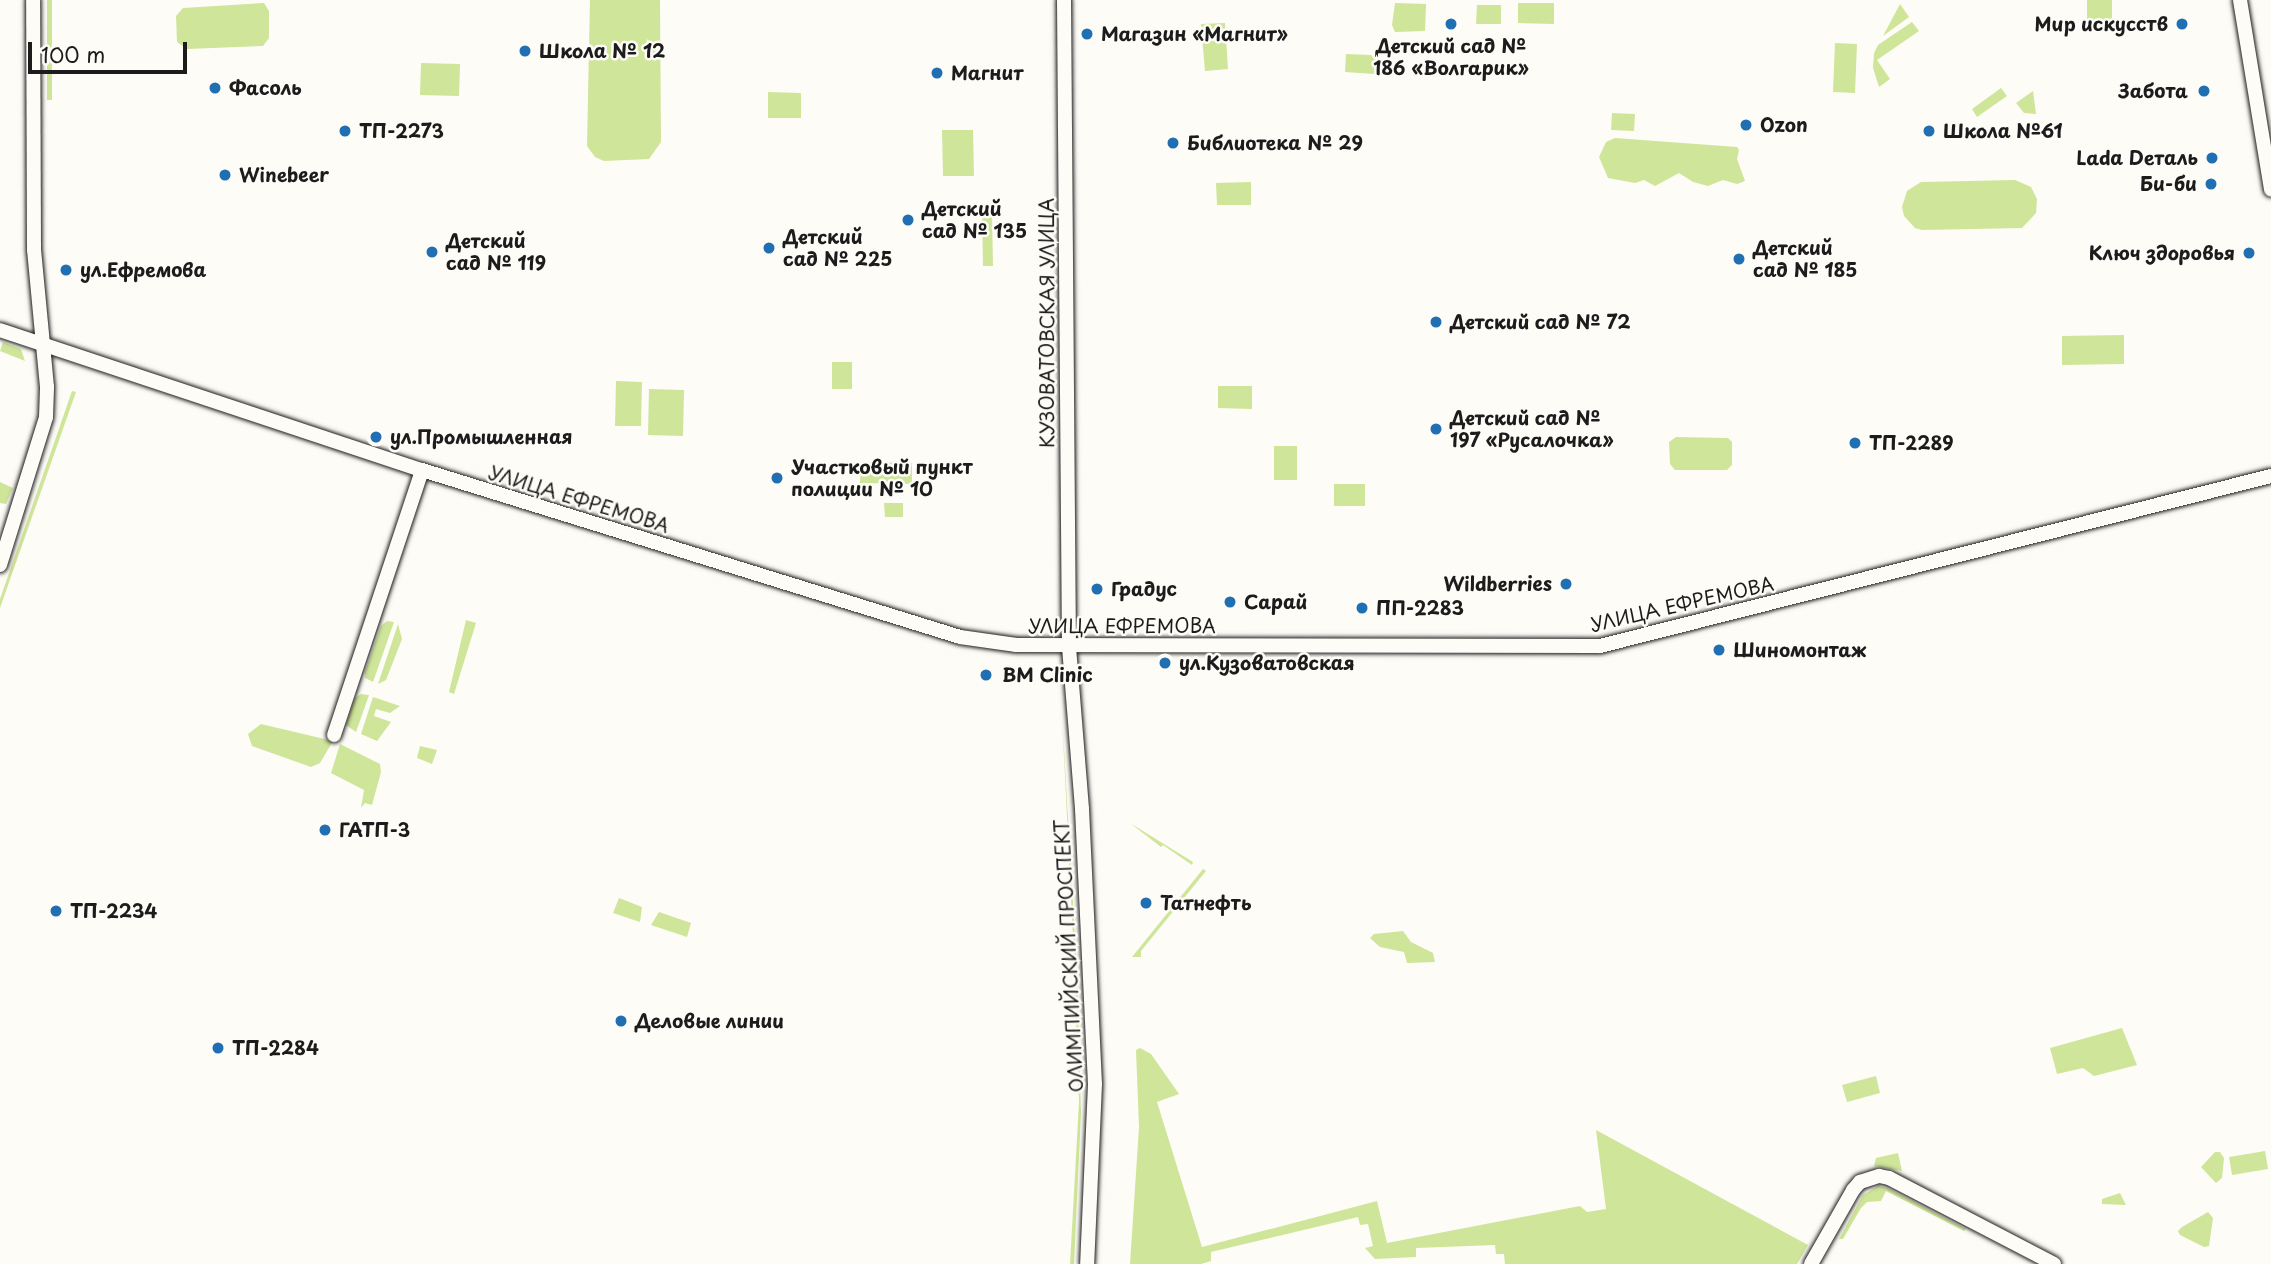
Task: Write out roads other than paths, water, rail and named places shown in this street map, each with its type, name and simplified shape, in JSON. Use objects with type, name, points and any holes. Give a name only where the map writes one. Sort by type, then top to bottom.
[{"type":"street","points":[[0,565],[46,417],[47,387],[34,250],[33,0]]},
{"type":"street","name":"КУЗОВАТОВСКАЯ УЛИЦА","points":[[1064,0],[1069,646]]},
{"type":"street","points":[[2240,0],[2271,189]]},
{"type":"street","name":"УЛИЦА ЕФРЕМОВА","points":[[0,330],[422,470],[960,637],[1007,644],[1600,646],[2271,475]]},
{"type":"street","points":[[334,735],[422,470]]},
{"type":"street","name":"ОЛИМПИЙСКИЙ ПРОСПЕКТ","points":[[1069,646],[1082,809],[1094,1038],[1095,1122],[1087,1264]]},
{"type":"street","points":[[1811,1264],[1860,1182],[1870,1177],[1889,1178],[2053,1264]]},
{"type":"place","name":"Детский сад № 186 «Волгарик»","points":[[1451,24]]},
{"type":"place","name":"Мир искусств","points":[[2182,24]]},
{"type":"place","name":"Магазин «Магнит»","points":[[1087,34]]},
{"type":"place","name":"Школа № 12","points":[[525,51]]},
{"type":"place","name":"Магнит","points":[[937,73]]},
{"type":"place","name":"Фасоль","points":[[215,88]]},
{"type":"place","name":"Забота","points":[[2204,91]]},
{"type":"place","name":"Ozon","points":[[1746,125]]},
{"type":"place","name":"ТП-2273","points":[[345,131]]},
{"type":"place","name":"Школа №61","points":[[1929,131]]},
{"type":"place","name":"Библиотека № 29","points":[[1173,143]]},
{"type":"place","name":"Lada Dеталь","points":[[2212,158]]},
{"type":"place","name":"Winebeer","points":[[225,175]]},
{"type":"place","name":"Би-би","points":[[2211,184]]},
{"type":"place","name":"Детский сад № 135","points":[[908,220]]},
{"type":"place","name":"Детский сад № 225","points":[[769,248]]},
{"type":"place","name":"Детский сад № 119","points":[[432,252]]},
{"type":"place","name":"Ключ здоровья","points":[[2249,253]]},
{"type":"place","name":"Детский сад № 185","points":[[1739,259]]},
{"type":"place","name":"ул.Ефремова","points":[[66,270]]},
{"type":"place","name":"Детский сад № 72","points":[[1436,322]]},
{"type":"place","name":"Детский сад № 197 «Русалочка»","points":[[1436,429]]},
{"type":"place","name":"ул.Промышленная","points":[[376,437]]},
{"type":"place","name":"ТП-2289","points":[[1855,443]]},
{"type":"place","name":"Участковый пункт полиции № 10","points":[[777,478]]},
{"type":"place","name":"Wildberries","points":[[1566,584]]},
{"type":"place","name":"Градус","points":[[1097,589]]},
{"type":"place","name":"Сарай","points":[[1230,602]]},
{"type":"place","name":"ПП-2283","points":[[1362,608]]},
{"type":"place","name":"Шиномонтаж","points":[[1719,650]]},
{"type":"place","name":"ул.Кузоватовская","points":[[1165,663]]},
{"type":"place","name":"BM Clinic","points":[[986,675]]},
{"type":"place","name":"ГАТП-3","points":[[325,830]]},
{"type":"place","name":"Татнефть","points":[[1146,903]]},
{"type":"place","name":"ТП-2234","points":[[56,911]]},
{"type":"place","name":"Деловые линии","points":[[621,1021]]},
{"type":"place","name":"ТП-2284","points":[[218,1048]]}]
